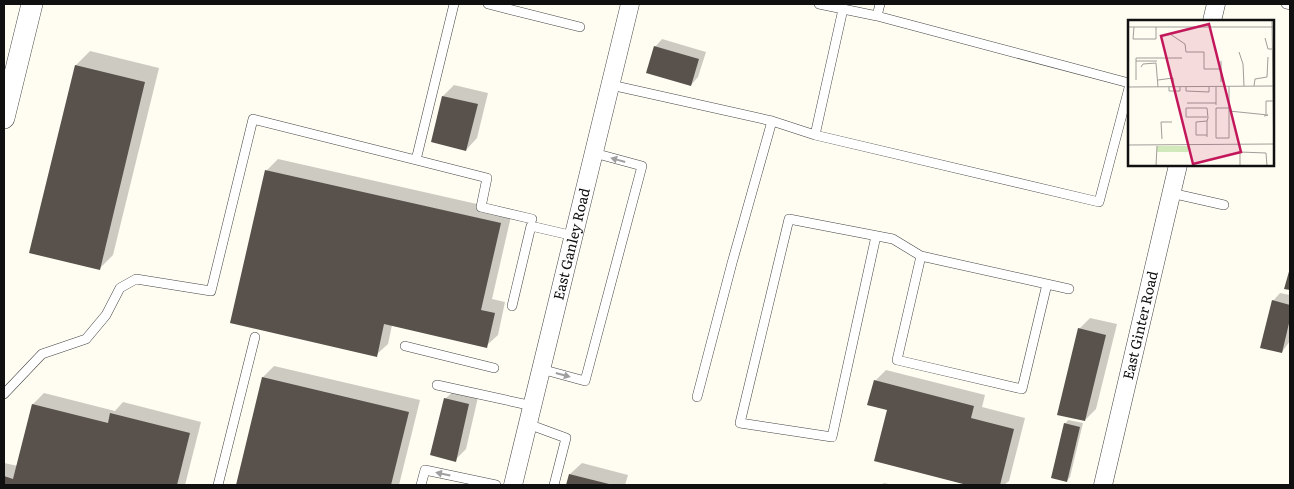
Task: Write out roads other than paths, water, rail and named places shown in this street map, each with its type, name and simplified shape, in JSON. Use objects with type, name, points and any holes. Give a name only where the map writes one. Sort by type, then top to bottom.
[{"type":"street","points":[[4,118],[32,4]]},
{"type":"street","name":"East Ganley Road","points":[[513,485],[630,4]]},
{"type":"street","points":[[1212,20],[1216,4]]},
{"type":"street","name":"East Ginter Road","points":[[1103,485],[1178,166]]},
{"type":"lane","points":[[416,160],[454,4]]},
{"type":"lane","points":[[488,4],[580,27]]},
{"type":"lane","points":[[819,4],[877,16],[1128,83]]},
{"type":"lane","points":[[877,16],[880,4]]},
{"type":"lane","points":[[815,135],[843,9]]},
{"type":"lane","points":[[611,85],[772,121],[815,135],[1099,202],[1128,92]]},
{"type":"lane","points":[[4,394],[42,354],[86,339],[106,315],[120,288],[136,278],[210,291],[254,119],[487,178],[481,207],[532,219]]},
{"type":"lane","points":[[697,397],[772,121]]},
{"type":"lane","points":[[542,369],[585,381],[642,166],[594,153]]},
{"type":"lane","points":[[1171,193],[1224,205]]},
{"type":"lane","points":[[876,236],[832,438],[740,423],[790,219],[893,239],[921,256],[1069,288]]},
{"type":"lane","points":[[512,306],[531,226],[574,236]]},
{"type":"lane","points":[[921,256],[896,360],[1022,389],[1047,284]]},
{"type":"lane","points":[[218,485],[255,337]]},
{"type":"lane","points":[[405,346],[494,368]]},
{"type":"lane","points":[[437,385],[533,406]]},
{"type":"lane","points":[[528,424],[566,438],[554,485]]},
{"type":"lane","points":[[421,485],[425,470],[496,485]]}]
